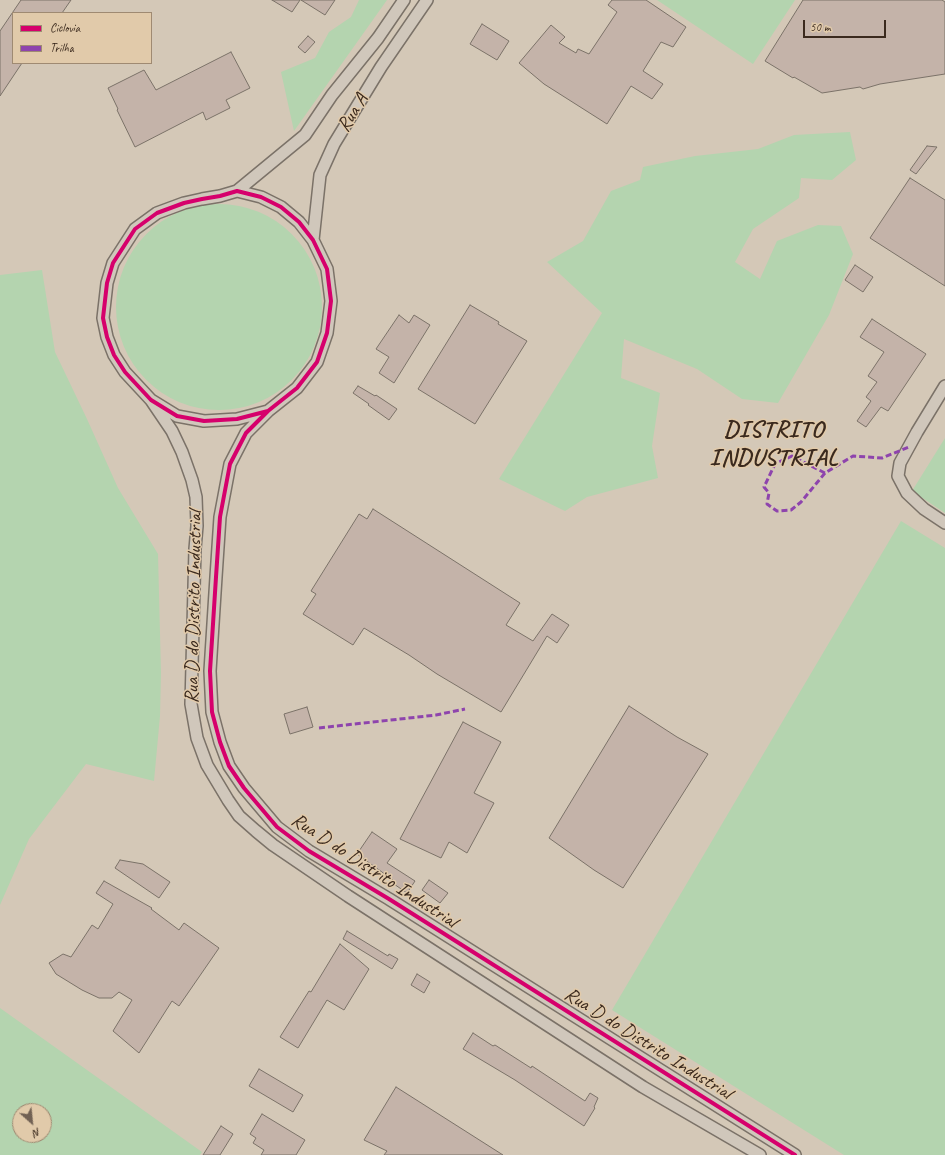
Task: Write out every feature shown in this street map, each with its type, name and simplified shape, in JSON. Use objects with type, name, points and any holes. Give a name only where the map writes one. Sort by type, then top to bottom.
[{"type":"street","name":"Rua A","points":[[237,191],[305,135],[332,95],[378,38],[404,0]]},
{"type":"street","name":"Rua A","points":[[313,240],[320,175],[334,144],[427,0]]},
{"type":"street","name":"Rua D do Distrito Industrial","points":[[237,191],[261,197],[281,207],[299,222],[313,240],[327,269],[332,301],[327,333],[317,362],[297,388],[268,411],[246,433],[230,464],[220,517],[210,671],[212,712],[220,742],[229,766],[244,788],[277,827],[309,851],[389,899],[796,1155]]},
{"type":"street","points":[[237,191],[184,203],[157,213],[135,229],[114,263],[107,283],[103,318],[107,337],[114,355],[125,372],[151,400],[177,416],[204,421],[237,419],[268,411]]},
{"type":"street","points":[[945,386],[900,463],[898,476],[907,493],[924,509],[945,523]]},
{"type":"street","name":"Rua D do Distrito Industrial","points":[[151,400],[172,431],[182,452],[192,480],[196,497],[197,526],[195,549],[191,704],[197,738],[207,765],[239,816],[273,845],[348,896],[644,1086],[760,1155]]},
{"type":"green space","points":[[359,0],[387,0],[294,131],[281,72],[315,58],[329,32],[351,17]]},
{"type":"green space","points":[[657,0],[795,0],[753,64]]},
{"type":"green space","points":[[850,132],[856,160],[832,180],[801,178],[799,198],[753,229],[735,262],[760,279],[777,241],[818,225],[841,226],[853,254],[829,315],[778,403],[742,399],[697,369],[624,339],[621,378],[660,393],[652,446],[658,478],[587,497],[565,511],[499,479],[602,313],[547,262],[583,241],[611,191],[640,180],[643,167],[695,156],[758,149],[794,135]]},
{"type":"green space","points":[[219,204],[239,206],[258,212],[267,216],[292,234],[310,259],[314,268],[320,287],[322,307],[320,327],[314,346],[310,355],[292,380],[267,398],[258,402],[239,408],[219,410],[199,408],[180,402],[171,398],[146,380],[128,355],[124,346],[118,327],[116,307],[118,287],[124,268],[128,259],[146,234],[171,216],[180,212],[199,206]]},
{"type":"green space","points":[[42,270],[55,352],[118,488],[158,554],[161,673],[160,716],[154,781],[86,764],[29,839],[0,905],[0,275]]},
{"type":"green space","points":[[945,438],[945,513],[912,491]]},
{"type":"green space","points":[[901,521],[945,548],[945,1155],[844,1155],[612,1010]]},
{"type":"green space","points":[[0,1008],[202,1152],[200,1155],[0,1155]]},
{"type":"building","points":[[21,0],[71,0],[63,12],[13,12]]},
{"type":"building","points":[[272,0],[300,0],[292,12]]},
{"type":"building","points":[[301,0],[335,0],[325,15]]},
{"type":"building","points":[[612,0],[646,0],[686,27],[673,47],[661,42],[643,71],[663,84],[652,99],[631,86],[607,124],[544,84],[519,63],[551,25],[565,37],[559,43],[576,53],[578,49],[589,54],[617,12],[608,5]]},
{"type":"building","points":[[803,0],[942,0],[945,2],[945,74],[880,84],[863,89],[860,87],[822,93],[794,77],[793,78],[765,61]]},
{"type":"building","points":[[12,13],[12,64],[21,64],[0,96],[0,31]]},
{"type":"building","points":[[482,24],[509,41],[497,60],[470,44]]},
{"type":"building","points":[[308,36],[315,42],[305,53],[298,47]]},
{"type":"building","points":[[231,52],[250,88],[226,100],[230,108],[206,120],[203,112],[135,147],[108,88],[144,70],[156,90]]},
{"type":"building","points":[[927,146],[937,147],[916,174],[910,170]]},
{"type":"building","points":[[910,178],[945,200],[945,286],[870,238]]},
{"type":"building","points":[[855,265],[873,277],[863,292],[845,280]]},
{"type":"building","points":[[470,305],[527,341],[475,424],[418,389]]},
{"type":"building","points":[[399,315],[409,323],[414,315],[430,325],[394,383],[379,373],[389,357],[376,349]]},
{"type":"building","points":[[872,319],[926,354],[888,411],[881,407],[866,427],[857,421],[871,401],[866,397],[877,382],[868,376],[884,352],[860,337]]},
{"type":"building","points":[[358,386],[375,396],[376,395],[397,409],[389,420],[353,393]]},
{"type":"building","points":[[373,509],[520,603],[506,625],[533,641],[552,614],[569,625],[557,643],[547,636],[501,712],[364,628],[353,645],[303,614],[316,594],[311,591],[359,514],[367,519]]},
{"type":"building","points":[[629,706],[677,737],[708,754],[623,888],[594,870],[549,838]]},
{"type":"building","points":[[307,707],[313,727],[290,734],[284,714]]},
{"type":"building","points":[[463,722],[501,742],[474,793],[494,803],[467,853],[449,842],[441,858],[400,839]]},
{"type":"building","points":[[372,832],[397,849],[387,863],[415,881],[407,893],[391,882],[393,880],[357,854]]},
{"type":"building","points":[[120,860],[143,864],[170,882],[159,898],[115,868]]},
{"type":"building","points":[[429,880],[448,893],[440,903],[422,890]]},
{"type":"building","points":[[104,881],[152,908],[151,909],[179,930],[184,923],[219,948],[179,1006],[172,1001],[139,1053],[113,1031],[132,1000],[119,992],[112,998],[99,998],[82,990],[56,974],[49,963],[63,954],[71,957],[92,925],[98,929],[113,904],[96,893]]},
{"type":"building","points":[[347,931],[388,956],[389,954],[398,959],[392,969],[343,939]]},
{"type":"building","points":[[340,944],[369,969],[344,1010],[327,1000],[298,1048],[280,1037],[309,991],[311,992]]},
{"type":"building","points":[[417,974],[430,982],[424,993],[411,985]]},
{"type":"building","points":[[473,1033],[531,1068],[532,1066],[585,1101],[590,1093],[598,1098],[594,1107],[595,1108],[584,1126],[515,1080],[463,1049]]},
{"type":"building","points":[[259,1069],[303,1095],[293,1112],[249,1086]]},
{"type":"building","points":[[396,1087],[503,1155],[384,1155],[387,1151],[364,1140]]},
{"type":"building","points":[[262,1114],[305,1140],[296,1155],[261,1155],[264,1150],[253,1143],[256,1138],[250,1134]]},
{"type":"building","points":[[221,1126],[233,1134],[220,1155],[203,1155]]},
{"type":"marked path","points":[[825,473],[801,502],[791,510],[777,511],[767,504],[769,493],[764,487],[775,464],[792,456],[825,473],[853,456],[882,458],[909,447]]},
{"type":"marked path","points":[[319,728],[436,715],[465,709]]},
{"type":"cycle path","points":[[237,191],[261,197],[281,207],[299,222],[313,240],[327,269],[331,301],[327,333],[317,362],[297,388],[268,411],[237,419],[204,421],[177,416],[151,400],[125,372],[114,355],[107,337],[103,318],[107,283],[113,263],[135,229],[157,213],[184,203],[237,191]]},
{"type":"cycle path","points":[[268,411],[246,433],[230,464],[220,517],[210,671],[212,712],[220,742],[229,766],[244,788],[277,827],[309,851],[389,899],[795,1155]]},
{"type":"district","name":"DISTRITO INDUSTRIAL","points":[[774,445]]}]
